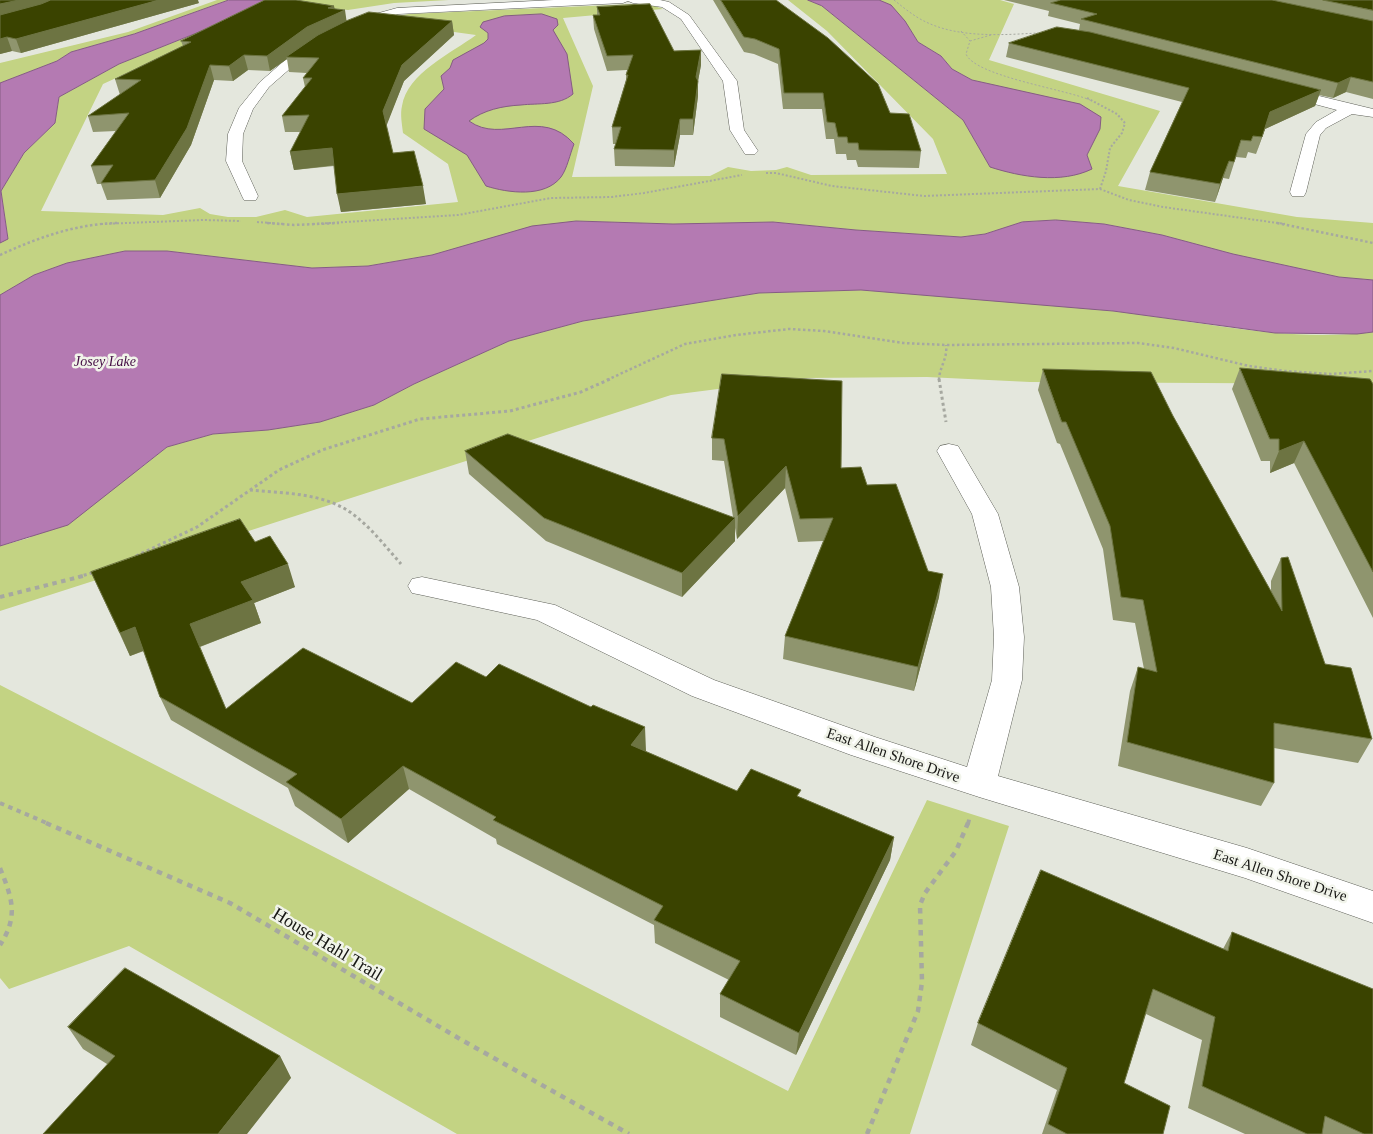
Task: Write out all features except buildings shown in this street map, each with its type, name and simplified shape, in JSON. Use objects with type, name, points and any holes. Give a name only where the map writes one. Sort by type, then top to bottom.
[{"type":"street","points":[[250,196],[234,163],[235,135],[247,104],[273,76],[304,53],[333,36],[381,15],[416,9],[503,2],[623,0]]},
{"type":"street","points":[[633,0],[665,4],[685,17],[730,81],[737,130],[750,151]]},
{"type":"street","points":[[1266,87],[1350,109],[1373,113]]},
{"type":"street","points":[[1298,192],[1313,134],[1321,125],[1350,109]]},
{"type":"street","points":[[949,451],[985,514],[1005,587],[1009,637],[1007,680],[979,784]]},
{"type":"street","name":"East Allen Shore Drive","points":[[422,586],[545,612],[703,688],[863,746],[979,784],[1247,863],[1373,907]]},
{"type":"path","points":[[894,0],[927,23],[991,34],[1038,32]]},
{"type":"path","points":[[961,30],[970,41]]},
{"type":"path","points":[[970,41],[991,34]]},
{"type":"path","points":[[970,41],[966,57],[980,67],[1083,97],[1102,105],[1122,118],[1125,123],[1124,128],[1111,145],[1107,168],[1100,183],[1100,189]]},
{"type":"path","points":[[762,173],[776,173],[832,186],[924,196],[1100,189],[1144,203],[1189,212],[1285,224],[1373,244]]},
{"type":"path","points":[[256,222],[294,225],[418,219],[458,215],[551,198],[612,197],[644,194],[748,174]]},
{"type":"path","points":[[0,255],[32,240],[82,226],[112,223],[203,220],[246,221]]},
{"type":"path","points":[[133,558],[197,527],[279,470],[322,450],[420,419],[510,411],[581,392],[685,344],[736,335],[789,329],[824,331],[903,343],[946,346],[1097,342],[1138,343],[1174,348],[1249,366],[1285,371],[1331,374],[1373,371]]},
{"type":"path","points":[[946,346],[948,355],[939,373],[939,386],[945,413],[949,451]]},
{"type":"path","points":[[250,490],[308,498],[345,509],[422,586]]},
{"type":"path","points":[[0,597],[59,584],[96,571]]},
{"type":"path","points":[[867,1134],[918,1012],[922,982],[920,906],[925,893],[956,851],[967,828],[979,784]]},
{"type":"path","name":"House Hahl Trail","points":[[0,802],[230,904],[460,1039],[629,1134]]},
{"type":"path","points":[[0,868],[14,909],[7,936],[0,945]]},
{"type":"green space","points":[[217,0],[229,0],[134,34],[71,52],[57,61],[0,83],[0,63],[128,32]]},
{"type":"green space","points":[[289,0],[449,0],[394,3],[348,10],[280,3],[103,84],[41,211],[163,215],[200,208],[210,214],[228,217],[256,217],[285,210],[307,217],[458,202],[448,164],[403,133],[401,109],[406,94],[421,74],[476,35],[381,22],[392,17],[409,14],[634,4],[649,4],[663,9],[563,18],[593,86],[572,177],[710,176],[728,167],[751,171],[776,170],[787,167],[811,175],[947,174],[933,139],[827,31],[788,0],[808,0],[822,6],[963,120],[990,167],[1091,169],[1087,155],[1092,143],[1021,92],[972,80],[952,69],[941,56],[918,42],[905,22],[891,6],[879,0],[1000,0],[1014,4],[989,60],[1160,111],[1118,186],[1297,217],[1373,223],[1373,280],[1339,277],[1232,254],[1162,235],[1105,224],[1056,220],[1022,222],[985,234],[961,237],[773,222],[673,224],[576,221],[432,255],[368,266],[312,268],[167,251],[125,251],[67,263],[34,275],[0,295],[0,243],[8,238],[1,191],[24,153],[55,123],[59,97],[119,64],[274,2]]},
{"type":"green space","points":[[861,290],[1113,311],[1276,333],[1341,335],[1373,332],[1373,384],[1030,382],[927,377],[804,378],[671,395],[0,611],[0,546],[29,538],[142,467],[167,447],[213,434],[268,430],[320,422],[374,405],[414,384],[509,341],[583,321],[759,293]]},
{"type":"green space","points":[[0,685],[788,1091],[927,800],[1009,826],[910,1134],[457,1134],[129,946],[9,989],[0,978]]},
{"type":"water","points":[[229,0],[289,0],[274,2],[119,64],[59,97],[55,123],[24,153],[1,191],[8,239],[0,243],[0,83],[57,61],[71,52],[134,34]]},
{"type":"water","points":[[808,0],[879,0],[891,5],[905,21],[918,42],[941,56],[952,69],[972,80],[1080,104],[1101,117],[1100,129],[1087,155],[1092,169],[1080,174],[1054,178],[1015,174],[990,167],[963,120],[822,6]]},
{"type":"water","points":[[542,14],[557,19],[558,25],[553,30],[567,54],[573,94],[555,102],[493,109],[469,121],[482,127],[495,129],[535,126],[561,133],[574,144],[567,166],[561,177],[554,184],[536,191],[515,192],[486,186],[467,155],[424,129],[425,109],[444,89],[441,76],[450,68],[453,60],[488,39],[488,33],[480,27],[483,22],[504,16]]},
{"type":"water","name":"Josey Lake","points":[[1056,220],[1104,224],[1162,235],[1233,254],[1339,277],[1373,280],[1373,332],[1357,334],[1275,333],[1113,311],[861,290],[759,293],[583,321],[509,341],[414,384],[374,405],[320,422],[268,430],[213,434],[167,447],[68,525],[0,546],[0,295],[34,275],[67,263],[125,251],[167,251],[312,268],[368,266],[432,255],[532,226],[576,221],[673,224],[773,222],[961,237],[985,234],[1022,222]]}]
